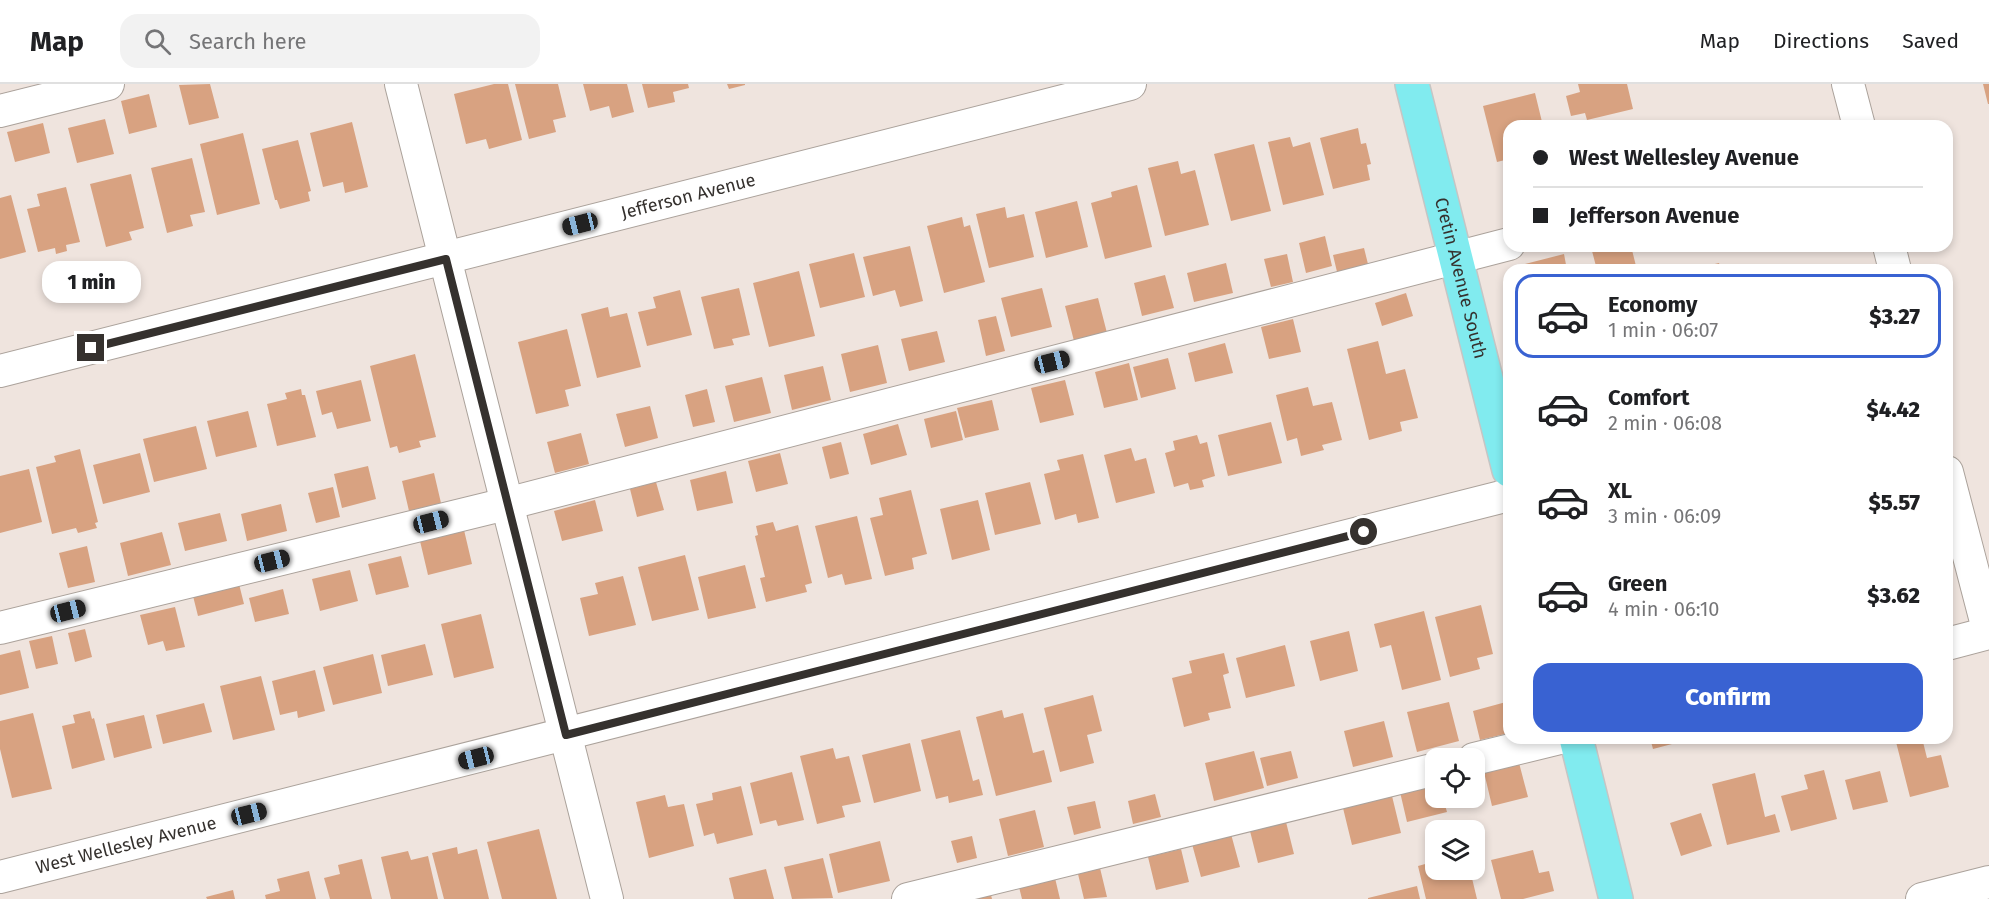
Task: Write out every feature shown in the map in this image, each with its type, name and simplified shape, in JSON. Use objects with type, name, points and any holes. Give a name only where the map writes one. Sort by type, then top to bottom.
[{"type":"main road","name":"Cretin Avenue South","points":[[1412,84],[1503,446]]},
{"type":"main road","points":[[1577,744],[1616,899]]},
{"type":"street","points":[[0,111],[108,84]]},
{"type":"street","points":[[401,84],[607,899]]},
{"type":"street","name":"Jefferson Avenue","points":[[0,371],[1130,84]]},
{"type":"street","points":[[1848,84],[1857,120]]},
{"type":"street","points":[[0,628],[506,504],[1503,245]]},
{"type":"street","points":[[1953,495],[1989,633],[1953,642]]},
{"type":"street","name":"West Wellesley Avenue","points":[[0,877],[1503,497]]},
{"type":"street","points":[[1485,756],[1535,744]]},
{"type":"street","points":[[908,899],[1425,772]]},
{"type":"street","points":[[1922,899],[1989,882]]},
{"type":"building","points":[[210,84],[219,118],[189,125],[179,85]]},
{"type":"building","points":[[494,84],[508,84],[522,140],[489,149],[486,139],[466,144],[454,94]]},
{"type":"building","points":[[515,84],[558,84],[566,117],[553,120],[556,132],[529,139]]},
{"type":"building","points":[[583,84],[627,84],[634,112],[612,118],[609,106],[590,111]]},
{"type":"building","points":[[642,84],[688,84],[689,88],[673,92],[675,102],[648,108]]},
{"type":"building","points":[[727,84],[745,84],[745,85],[729,89]]},
{"type":"building","points":[[1578,84],[1627,84],[1633,109],[1587,120],[1585,113],[1571,116],[1566,96],[1580,92]]},
{"type":"building","points":[[1983,84],[1989,84],[1989,104],[1988,104]]},
{"type":"building","points":[[1535,93],[1542,120],[1503,120],[1503,160],[1497,162],[1483,106]]},
{"type":"building","points":[[149,94],[157,127],[129,134],[121,101]]},
{"type":"building","points":[[105,119],[114,154],[77,163],[68,128]]},
{"type":"building","points":[[352,122],[368,187],[345,193],[343,182],[323,187],[310,133]]},
{"type":"building","points":[[43,123],[50,153],[15,162],[7,132]]},
{"type":"building","points":[[1358,128],[1361,144],[1366,143],[1371,164],[1367,165],[1370,180],[1333,189],[1320,138]]},
{"type":"building","points":[[243,133],[260,204],[217,215],[200,144]]},
{"type":"building","points":[[1290,137],[1293,147],[1310,142],[1324,195],[1283,205],[1268,142]]},
{"type":"building","points":[[298,140],[311,191],[308,192],[310,201],[280,209],[275,200],[262,149]]},
{"type":"building","points":[[1254,144],[1271,211],[1231,221],[1214,154]]},
{"type":"building","points":[[192,158],[205,212],[190,215],[193,226],[167,233],[151,168]]},
{"type":"building","points":[[1178,161],[1181,174],[1195,170],[1209,225],[1165,236],[1148,168]]},
{"type":"building","points":[[131,174],[144,228],[129,232],[132,240],[106,247],[90,184]]},
{"type":"building","points":[[1137,185],[1152,247],[1105,259],[1091,203],[1112,197],[1111,192]]},
{"type":"building","points":[[66,187],[80,242],[66,245],[67,251],[56,254],[55,248],[38,252],[27,209],[40,206],[37,194]]},
{"type":"building","points":[[11,195],[26,252],[0,259],[0,198]]},
{"type":"building","points":[[1077,201],[1088,247],[1046,258],[1035,212]]},
{"type":"building","points":[[1005,207],[1007,218],[1024,214],[1034,257],[989,268],[976,214]]},
{"type":"building","points":[[962,217],[964,227],[970,225],[985,282],[944,293],[927,226]]},
{"type":"building","points":[[1325,236],[1332,266],[1306,273],[1299,243]]},
{"type":"building","points":[[910,246],[923,301],[900,307],[895,290],[873,296],[863,257]]},
{"type":"building","points":[[1364,248],[1369,268],[1338,276],[1333,255]]},
{"type":"building","points":[[1592,252],[1632,252],[1636,264],[1595,264]]},
{"type":"building","points":[[854,253],[865,297],[820,308],[809,264]]},
{"type":"building","points":[[1287,254],[1293,282],[1271,287],[1264,259]]},
{"type":"building","points":[[1564,254],[1566,264],[1525,264]]},
{"type":"building","points":[[1226,263],[1233,293],[1194,302],[1187,273]]},
{"type":"building","points":[[799,271],[815,336],[769,347],[753,283]]},
{"type":"building","points":[[1165,275],[1174,308],[1142,316],[1134,283]]},
{"type":"building","points":[[739,288],[750,335],[732,339],[734,345],[714,349],[701,297]]},
{"type":"building","points":[[1042,288],[1052,327],[1011,337],[1001,298]]},
{"type":"building","points":[[680,290],[692,335],[647,346],[638,312],[656,308],[653,297]]},
{"type":"building","points":[[1406,293],[1413,316],[1382,326],[1375,303]]},
{"type":"building","points":[[1098,298],[1107,333],[1074,341],[1065,306]]},
{"type":"building","points":[[608,307],[610,317],[627,313],[641,367],[597,378],[581,314]]},
{"type":"building","points":[[996,316],[1005,351],[986,356],[978,320]]},
{"type":"building","points":[[1293,319],[1301,352],[1269,359],[1261,327]]},
{"type":"building","points":[[567,329],[581,386],[565,390],[569,406],[536,414],[518,342]]},
{"type":"building","points":[[937,331],[945,362],[909,371],[901,339]]},
{"type":"building","points":[[1378,341],[1386,374],[1405,369],[1418,418],[1400,422],[1402,431],[1369,440],[1347,349]]},
{"type":"building","points":[[1225,343],[1233,373],[1195,382],[1188,353]]},
{"type":"building","points":[[878,345],[887,383],[850,392],[841,354]]},
{"type":"building","points":[[415,354],[436,437],[419,441],[421,447],[399,453],[397,446],[390,448],[370,366]]},
{"type":"building","points":[[1168,358],[1176,389],[1141,398],[1133,367]]},
{"type":"building","points":[[1129,363],[1138,400],[1104,408],[1095,372]]},
{"type":"building","points":[[823,366],[831,400],[792,410],[784,375]]},
{"type":"building","points":[[762,377],[771,413],[734,422],[725,386]]},
{"type":"building","points":[[361,380],[371,421],[337,429],[332,412],[322,415],[316,391]]},
{"type":"building","points":[[1065,380],[1074,415],[1040,423],[1031,388]]},
{"type":"building","points":[[1308,387],[1313,406],[1332,402],[1342,440],[1322,445],[1324,450],[1301,456],[1297,438],[1287,441],[1276,395]]},
{"type":"building","points":[[301,389],[302,395],[305,395],[316,437],[277,446],[267,404],[287,399],[285,393]]},
{"type":"building","points":[[707,389],[715,422],[693,427],[685,395]]},
{"type":"building","points":[[992,400],[999,430],[965,438],[957,408]]},
{"type":"building","points":[[650,406],[658,438],[625,447],[616,414]]},
{"type":"building","points":[[248,411],[257,447],[216,457],[207,421]]},
{"type":"building","points":[[956,411],[963,440],[931,448],[924,419]]},
{"type":"building","points":[[1271,422],[1282,463],[1228,476],[1218,435]]},
{"type":"building","points":[[898,424],[907,455],[871,465],[863,434]]},
{"type":"building","points":[[196,426],[207,469],[154,482],[143,439]]},
{"type":"building","points":[[581,433],[589,464],[555,473],[547,442]]},
{"type":"building","points":[[1197,435],[1200,444],[1207,442],[1215,476],[1202,480],[1204,487],[1190,490],[1188,483],[1174,487],[1165,453],[1175,450],[1173,441]]},
{"type":"building","points":[[841,442],[849,474],[830,479],[822,447]]},
{"type":"building","points":[[1131,448],[1135,461],[1146,458],[1155,493],[1116,503],[1104,455]]},
{"type":"building","points":[[80,449],[98,522],[95,523],[97,528],[78,533],[76,528],[52,534],[36,467],[56,462],[54,456]]},
{"type":"building","points":[[140,453],[150,492],[103,504],[93,465]]},
{"type":"building","points":[[780,453],[788,484],[756,492],[748,461]]},
{"type":"building","points":[[1083,454],[1099,518],[1078,523],[1076,514],[1055,520],[1044,474],[1060,470],[1057,460]]},
{"type":"building","points":[[368,466],[376,499],[342,508],[334,474]]},
{"type":"building","points":[[29,469],[42,522],[0,533],[0,476]]},
{"type":"building","points":[[726,471],[733,503],[697,511],[690,480]]},
{"type":"building","points":[[434,473],[441,503],[409,511],[402,481]]},
{"type":"building","points":[[656,482],[664,510],[637,517],[630,489]]},
{"type":"building","points":[[1030,482],[1041,524],[995,535],[985,493]]},
{"type":"building","points":[[333,487],[340,517],[316,523],[308,493]]},
{"type":"building","points":[[911,490],[927,554],[912,558],[914,569],[885,576],[870,518],[883,515],[879,498]]},
{"type":"building","points":[[595,500],[603,531],[562,541],[554,511]]},
{"type":"building","points":[[978,500],[990,550],[952,560],[940,509]]},
{"type":"building","points":[[281,504],[287,531],[247,541],[241,514]]},
{"type":"building","points":[[220,513],[227,541],[185,551],[178,523]]},
{"type":"building","points":[[857,516],[872,579],[845,585],[842,574],[828,578],[815,526]]},
{"type":"building","points":[[773,522],[776,531],[798,525],[812,583],[805,585],[807,592],[766,602],[760,578],[765,577],[755,536],[758,535],[756,526]]},
{"type":"building","points":[[464,530],[472,564],[428,575],[420,541]]},
{"type":"building","points":[[162,532],[171,565],[128,576],[120,543]]},
{"type":"building","points":[[87,546],[95,582],[68,588],[59,553]]},
{"type":"building","points":[[685,555],[699,610],[652,621],[638,567]]},
{"type":"building","points":[[401,556],[409,587],[376,595],[368,564]]},
{"type":"building","points":[[745,565],[756,608],[708,619],[698,577]]},
{"type":"building","points":[[350,570],[358,601],[320,611],[312,579]]},
{"type":"building","points":[[623,576],[636,625],[589,636],[580,598],[598,594],[595,583]]},
{"type":"building","points":[[239,584],[244,604],[198,616],[193,596]]},
{"type":"building","points":[[283,589],[289,614],[255,622],[249,598]]},
{"type":"building","points":[[1481,605],[1493,654],[1477,658],[1480,669],[1450,677],[1435,617]]},
{"type":"building","points":[[175,607],[185,647],[166,651],[163,641],[148,645],[140,615]]},
{"type":"building","points":[[1424,611],[1441,680],[1402,690],[1391,645],[1380,648],[1374,624]]},
{"type":"building","points":[[481,614],[494,668],[454,678],[441,624]]},
{"type":"building","points":[[85,629],[92,657],[75,662],[68,633]]},
{"type":"building","points":[[1349,631],[1358,671],[1320,681],[1310,641]]},
{"type":"building","points":[[52,636],[58,664],[36,669],[29,641]]},
{"type":"building","points":[[425,644],[433,675],[388,686],[381,655]]},
{"type":"building","points":[[1285,645],[1295,686],[1246,698],[1236,658]]},
{"type":"building","points":[[20,650],[29,688],[0,695],[0,655]]},
{"type":"building","points":[[1224,653],[1229,673],[1223,675],[1231,708],[1208,713],[1210,720],[1184,727],[1172,678],[1192,673],[1189,661]]},
{"type":"building","points":[[373,654],[382,693],[333,705],[323,667]]},
{"type":"building","points":[[315,670],[325,711],[298,718],[297,711],[280,715],[272,681]]},
{"type":"building","points":[[261,676],[275,730],[233,740],[220,686]]},
{"type":"building","points":[[1093,695],[1102,731],[1087,735],[1094,763],[1060,772],[1044,708]]},
{"type":"building","points":[[1449,702],[1459,741],[1425,748],[1417,752],[1407,712]]},
{"type":"building","points":[[204,703],[212,732],[163,744],[156,715]]},
{"type":"building","points":[[1503,703],[1503,734],[1480,740],[1473,711]]},
{"type":"building","points":[[1002,710],[1004,718],[1023,713],[1033,753],[1044,750],[1052,782],[996,796],[976,717]]},
{"type":"building","points":[[90,711],[105,760],[72,769],[62,726],[75,723],[73,715]]},
{"type":"building","points":[[33,713],[52,789],[12,798],[0,749],[0,721]]},
{"type":"building","points":[[144,715],[152,748],[114,758],[106,724]]},
{"type":"building","points":[[1384,721],[1393,757],[1353,767],[1344,731]]},
{"type":"building","points":[[960,730],[973,781],[979,779],[983,795],[949,803],[948,796],[936,799],[921,740]]},
{"type":"building","points":[[910,743],[921,791],[874,803],[862,755]]},
{"type":"building","points":[[1652,744],[1672,744],[1653,749]]},
{"type":"building","points":[[1897,744],[1924,744],[1927,758],[1941,755],[1949,787],[1910,797]]},
{"type":"building","points":[[833,748],[836,759],[849,756],[861,802],[842,806],[845,817],[817,824],[800,756]]},
{"type":"building","points":[[1254,751],[1264,788],[1214,801],[1205,763]]},
{"type":"building","points":[[1291,751],[1298,778],[1267,786],[1260,758]]},
{"type":"building","points":[[1518,759],[1528,797],[1492,806],[1485,767]]},
{"type":"building","points":[[1824,770],[1837,819],[1791,831],[1781,796],[1808,789],[1804,775]]},
{"type":"building","points":[[1880,771],[1888,802],[1853,810],[1845,780]]},
{"type":"building","points":[[792,772],[804,820],[778,826],[776,820],[760,824],[750,783]]},
{"type":"building","points":[[1755,773],[1765,817],[1775,814],[1780,832],[1727,845],[1712,784]]},
{"type":"building","points":[[741,786],[753,835],[717,844],[714,833],[704,836],[696,804],[713,800],[712,793]]},
{"type":"building","points":[[1425,786],[1425,808],[1446,808],[1447,812],[1407,822],[1400,792]]},
{"type":"building","points":[[1155,794],[1161,817],[1133,824],[1128,801]]},
{"type":"building","points":[[665,795],[668,807],[684,804],[694,846],[649,858],[636,802]]},
{"type":"building","points":[[1392,796],[1401,833],[1352,845],[1343,808]]},
{"type":"building","points":[[1095,801],[1101,828],[1074,835],[1067,807]]},
{"type":"building","points":[[1035,810],[1044,847],[1008,856],[999,819]]},
{"type":"building","points":[[1701,813],[1712,846],[1681,856],[1670,823]]},
{"type":"building","points":[[1286,822],[1294,854],[1258,863],[1250,831]]},
{"type":"building","points":[[539,829],[557,899],[502,899],[487,842]]},
{"type":"building","points":[[1231,834],[1240,867],[1201,877],[1192,844]]},
{"type":"building","points":[[972,836],[977,858],[957,863],[951,841]]},
{"type":"building","points":[[880,841],[890,881],[838,893],[829,854]]},
{"type":"building","points":[[457,847],[458,854],[477,849],[489,899],[444,899],[432,853]]},
{"type":"building","points":[[1181,849],[1189,882],[1156,890],[1148,857]]},
{"type":"building","points":[[1533,850],[1539,873],[1549,871],[1554,891],[1523,899],[1501,899],[1491,860]]},
{"type":"building","points":[[408,851],[411,860],[428,856],[438,899],[391,899],[381,857]]},
{"type":"building","points":[[823,858],[833,898],[792,899],[784,867]]},
{"type":"building","points":[[362,859],[372,899],[330,899],[324,878],[340,874],[338,865]]},
{"type":"building","points":[[1425,864],[1425,880],[1472,880],[1477,899],[1426,899],[1418,866]]},
{"type":"building","points":[[1100,868],[1107,897],[1084,899],[1078,874]]},
{"type":"building","points":[[766,869],[774,899],[734,899],[729,878]]},
{"type":"building","points":[[309,871],[316,899],[266,899],[265,895],[280,891],[277,879]]},
{"type":"building","points":[[1055,878],[1060,899],[1022,899],[1019,887]]},
{"type":"building","points":[[1417,886],[1420,899],[1368,899],[1368,898]]},
{"type":"building","points":[[233,890],[235,899],[207,899],[206,897]]},
{"type":"building","points":[[991,895],[992,899],[978,899],[978,898]]},
{"type":"route","points":[[91,348],[446,259],[566,735],[1364,532]]}]
